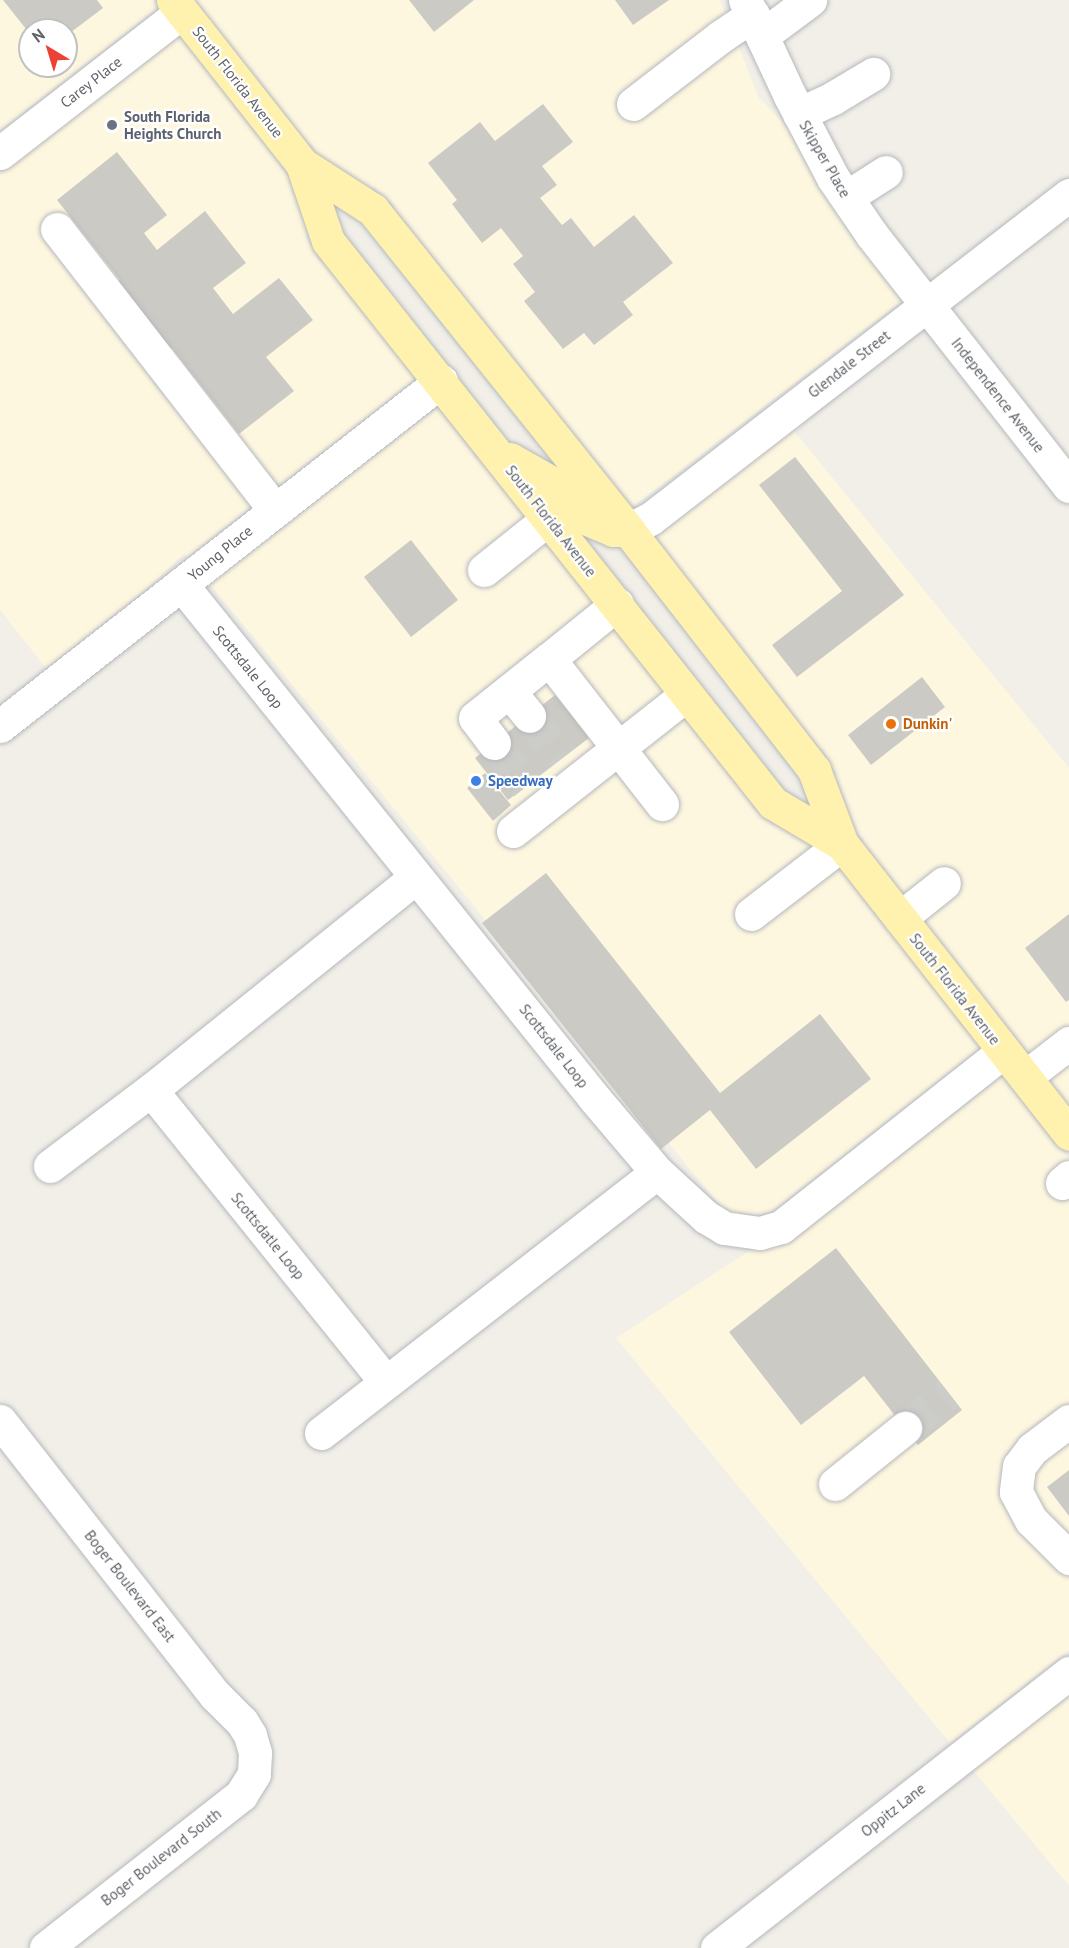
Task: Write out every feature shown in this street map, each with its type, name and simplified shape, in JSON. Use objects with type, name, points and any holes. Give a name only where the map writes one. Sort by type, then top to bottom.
[{"type":"main road","name":"South Florida Avenue","points":[[178,6],[302,164],[373,210],[628,530],[814,770],[842,844],[1069,1134]]},
{"type":"main road","name":"South Florida Avenue","points":[[302,164],[328,241],[496,450],[687,694],[773,802],[842,844]]},
{"type":"main road","points":[[496,450],[555,484],[590,520],[613,530],[628,530]]},
{"type":"street","points":[[633,104],[720,37],[754,17],[810,0]]},
{"type":"street","name":"Carey Place","points":[[0,153],[178,6]]},
{"type":"street","name":"Skipper Place","points":[[754,17],[799,114],[846,197],[926,304]]},
{"type":"street","points":[[799,114],[833,98],[873,74]]},
{"type":"street","points":[[846,197],[886,172]]},
{"type":"street","name":"Glendale Street","points":[[628,530],[650,519],[1069,195]]},
{"type":"street","points":[[57,229],[275,510]]},
{"type":"street","name":"Independence Avenue","points":[[926,304],[1069,486]]},
{"type":"street","name":"Young Place","points":[[0,726],[441,381]]},
{"type":"street","points":[[484,570],[549,518]]},
{"type":"street","name":"Scottsdale Loop","points":[[181,584],[657,1172],[706,1217],[724,1228],[760,1233],[781,1227],[1004,1051]]},
{"type":"street","points":[[494,743],[474,718],[617,604]]},
{"type":"street","points":[[549,659],[662,804]]},
{"type":"street","points":[[509,690],[529,716]]},
{"type":"street","points":[[513,831],[536,796],[571,769],[619,748],[687,694]]},
{"type":"street","points":[[751,914],[842,844]]},
{"type":"street","points":[[50,1166],[151,1090],[416,877]]},
{"type":"street","points":[[900,918],[944,883]]},
{"type":"street","points":[[1024,1077],[1069,1043]]},
{"type":"street","name":"Scottsdatle Loop","points":[[151,1090],[386,1382]]},
{"type":"street","points":[[321,1433],[657,1172]]},
{"type":"street","name":"Boger Boulevard East","points":[[0,1421],[215,1695],[242,1722],[250,1735],[255,1753]]},
{"type":"street","points":[[1069,1421],[1032,1449],[1019,1466],[1016,1492],[1031,1520],[1069,1558]]},
{"type":"street","points":[[835,1484],[905,1428]]},
{"type":"street","name":"Oppitz Lane","points":[[717,1948],[1069,1673]]},
{"type":"street","name":"Boger Boulevard South","points":[[46,1948],[241,1795],[254,1774],[255,1753]]},
{"type":"shaded area","points":[[0,0],[153,0],[159,7],[78,70],[78,18],[18,18],[18,78],[67,78],[0,130]]},
{"type":"shaded area","points":[[193,0],[720,0],[759,98],[790,129],[903,300],[631,508],[393,210],[395,205],[383,197],[374,186],[370,189],[316,153],[312,144],[308,145]]},
{"type":"shaded area","points":[[181,35],[282,164],[280,168],[289,174],[309,233],[305,237],[314,248],[318,261],[323,260],[418,377],[187,557],[184,554],[152,584],[46,668],[0,610],[0,175]]},
{"type":"shaded area","points":[[440,405],[476,451],[474,457],[486,463],[753,803],[751,808],[763,815],[772,826],[776,823],[829,855],[981,1047],[772,1211],[756,1215],[728,1212],[722,1208],[210,584]]},
{"type":"shaded area","points":[[816,413],[795,432],[1069,768],[1069,1108],[862,844],[864,839],[855,833],[834,777],[838,774],[828,763],[824,749],[819,750],[654,537]]},
{"type":"shaded area","points":[[1003,1075],[1069,1159],[1069,1650],[950,1743],[616,1338],[752,1249],[760,1250],[792,1241]]},
{"type":"shaded area","points":[[1069,1696],[1069,1886],[973,1770]]},
{"type":"building","points":[[3,0],[97,0],[103,8],[78,27],[78,18],[18,19]]},
{"type":"building","points":[[409,0],[474,0],[434,32]]},
{"type":"building","points":[[615,0],[669,0],[633,25]]},
{"type":"building","points":[[543,104],[573,142],[542,166],[557,185],[540,198],[562,225],[571,218],[594,247],[634,215],[673,263],[623,302],[633,315],[594,345],[584,333],[563,349],[524,301],[535,292],[513,264],[523,256],[501,228],[482,243],[452,204],[457,200],[428,163],[480,122],[495,141]]},
{"type":"building","points":[[117,152],[167,215],[144,233],[157,250],[205,211],[246,263],[213,288],[233,314],[279,278],[313,320],[266,357],[294,391],[239,434],[172,348],[164,354],[111,287],[120,280],[57,200]]},
{"type":"building","points":[[795,457],[904,595],[797,677],[772,645],[842,591],[759,485]]},
{"type":"building","points":[[411,540],[458,600],[411,637],[364,577]]},
{"type":"building","points":[[922,677],[945,707],[871,765],[848,735]]},
{"type":"building","points":[[555,695],[589,738],[508,800],[475,758]]},
{"type":"building","points":[[485,773],[511,805],[493,821],[467,788]]},
{"type":"building","points":[[546,873],[720,1093],[820,1014],[871,1079],[756,1169],[710,1110],[661,1149],[482,923]]},
{"type":"building","points":[[1069,914],[1069,1000],[1066,1002],[1025,948]]},
{"type":"building","points":[[836,1248],[962,1410],[918,1445],[864,1376],[801,1425],[729,1332]]},
{"type":"building","points":[[1069,1470],[1069,1516],[1047,1487]]},
{"type":"tunnel","points":[[529,716],[562,758]]},
{"type":"tunnel","points":[[494,743],[527,786]]},
{"type":"tunnel","points":[[905,1428],[949,1393]]},
{"type":"place","name":"South Florida Heights Church","points":[[112,125]]},
{"type":"place","name":"Dunkin'","points":[[891,724]]},
{"type":"place","name":"Speedway","points":[[476,781]]}]
